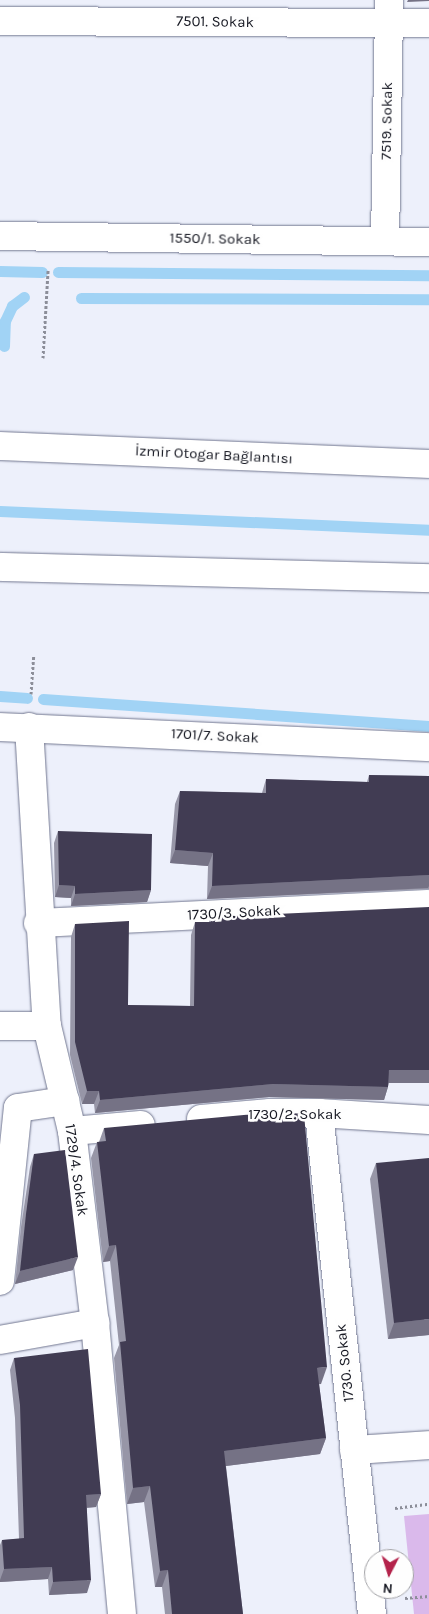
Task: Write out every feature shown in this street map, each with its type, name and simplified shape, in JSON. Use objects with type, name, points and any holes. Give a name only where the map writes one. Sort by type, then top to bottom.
[{"type":"main road","name":"7501. Sokak","points":[[0,21],[389,12],[429,23]]},
{"type":"main road","name":"7519. Sokak","points":[[386,241],[389,12]]},
{"type":"main road","name":"1550/1. Sokak","points":[[0,236],[429,242]]},
{"type":"main road","name":"İzmir Otogar Bağlantısı","points":[[0,446],[429,464]]},
{"type":"main road","points":[[0,567],[429,578]]},
{"type":"main road","name":"1701/7. Sokak","points":[[0,726],[429,747]]},
{"type":"main road","name":"1729/4. Sokak","points":[[29,727],[38,922],[47,1026],[72,1131],[95,1323],[122,1614]]},
{"type":"main road","name":"1730/3. Sokak","points":[[38,922],[429,904]]},
{"type":"main road","points":[[0,1026],[47,1026]]},
{"type":"main road","points":[[0,1281],[18,1108],[65,1101]]},
{"type":"main road","name":"1730/2. Sokak","points":[[72,1131],[270,1113],[319,1113],[429,1120]]},
{"type":"main road","name":"1730. Sokak","points":[[319,1113],[372,1614]]},
{"type":"main road","points":[[0,1340],[95,1323]]},
{"type":"main road","points":[[354,1450],[429,1444]]},
{"type":"path","points":[[43,358],[50,237]]},
{"type":"path","points":[[29,727],[34,655]]},
{"type":"shaded area","points":[[429,1514],[429,1614],[414,1614],[412,1599],[414,1599],[414,1549],[407,1549],[404,1516]]},
{"type":"building","points":[[369,775],[429,776],[429,875],[212,886],[213,853],[175,850],[180,791],[266,793],[266,779],[369,782]]},
{"type":"building","points":[[58,831],[152,834],[151,890],[75,894],[75,886],[59,885]]},
{"type":"building","points":[[429,907],[429,1070],[389,1070],[388,1087],[273,1084],[100,1100],[99,1091],[87,1091],[75,1042],[75,924],[129,921],[128,1005],[194,1006],[195,922],[211,922],[211,917]]},
{"type":"building","points":[[276,1112],[304,1114],[327,1367],[317,1368],[326,1438],[224,1451],[243,1614],[172,1614],[168,1570],[160,1571],[150,1486],[133,1488],[120,1342],[126,1341],[116,1245],[109,1246],[97,1142],[106,1141],[104,1128]]},
{"type":"building","points":[[65,1150],[78,1257],[20,1271],[34,1154]]},
{"type":"building","points":[[429,1158],[429,1319],[394,1323],[376,1163]]},
{"type":"building","points":[[88,1349],[101,1494],[86,1495],[91,1580],[53,1582],[52,1567],[4,1569],[2,1540],[24,1538],[20,1405],[14,1358]]},
{"type":"waterway","points":[[0,271],[42,272]]},
{"type":"waterway","points":[[58,272],[429,275]]},
{"type":"waterway","points":[[4,346],[5,321],[12,306],[24,297]]},
{"type":"waterway","points":[[81,298],[429,299]]},
{"type":"waterway","points":[[0,511],[429,530]]},
{"type":"waterway","points":[[0,696],[27,698]]},
{"type":"waterway","points":[[43,699],[429,726]]}]
